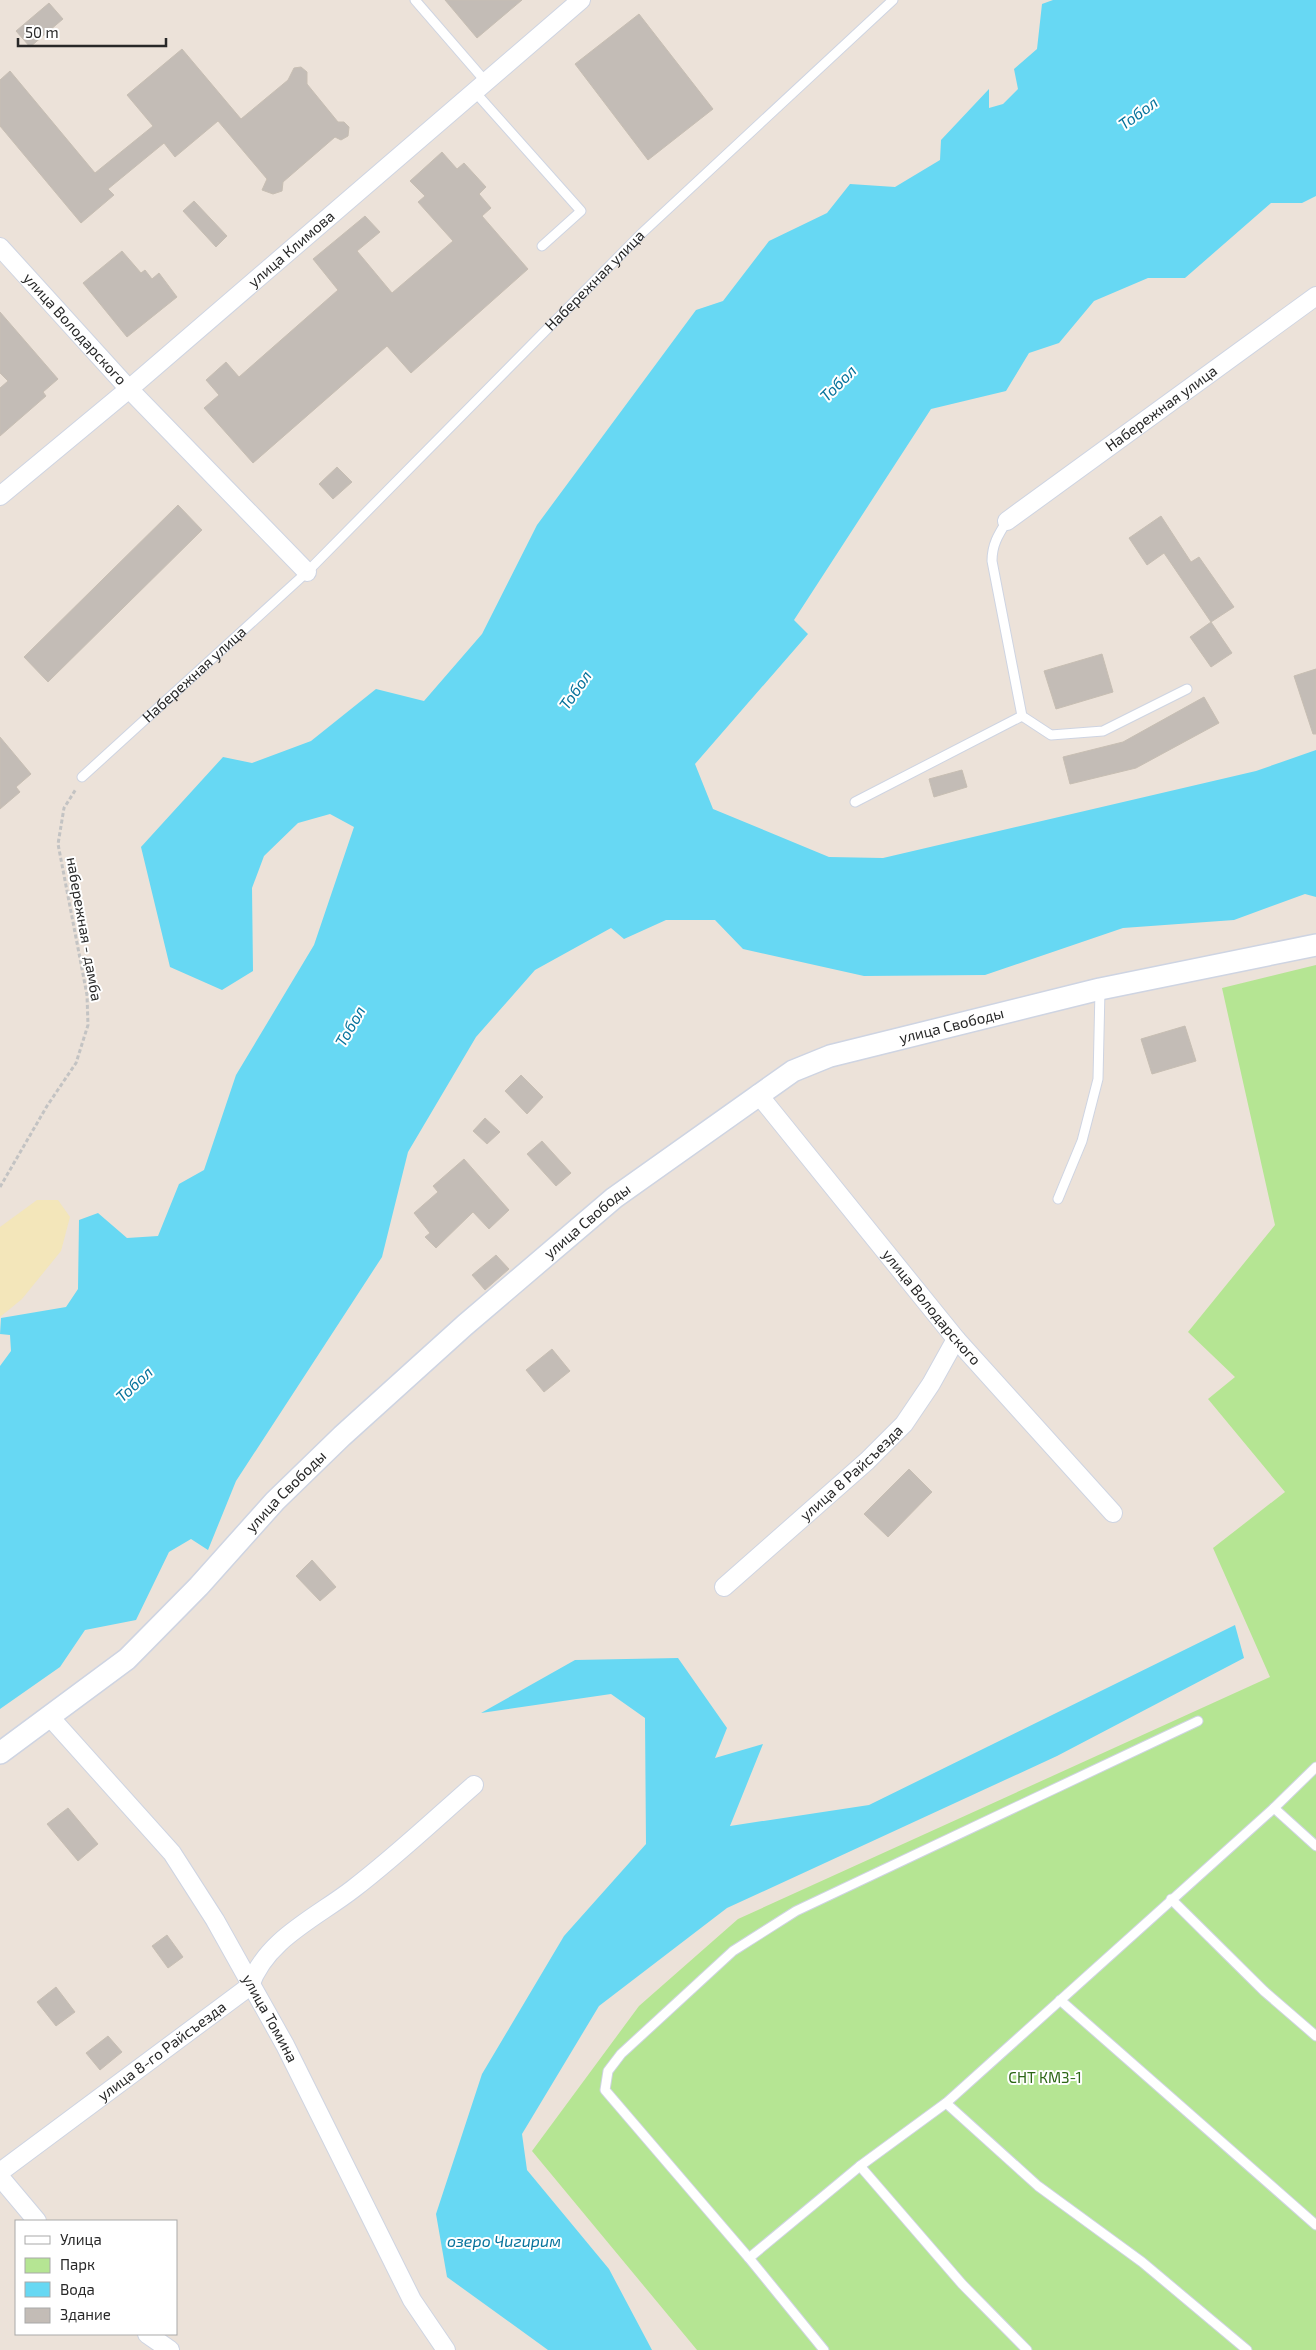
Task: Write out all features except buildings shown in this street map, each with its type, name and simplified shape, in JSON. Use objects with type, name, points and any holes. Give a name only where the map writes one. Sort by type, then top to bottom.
[{"type":"street","name":"улица Климова","points":[[0,496],[129,389],[581,0]]},
{"type":"street","name":"улица Володарского","points":[[0,247],[129,389]]},
{"type":"street","name":"Набережная улица","points":[[1007,521],[1316,296]]},
{"type":"street","points":[[129,389],[307,572]]},
{"type":"street","name":"улица Свободы","points":[[0,1753],[127,1659],[199,1586],[276,1501],[342,1436],[465,1325],[614,1198],[793,1071],[830,1056],[1100,989],[1316,944]]},
{"type":"street","name":"улица Володарского","points":[[758,1094],[956,1339],[1113,1513]]},
{"type":"street","name":"улица 8 Райсъезда","points":[[724,1587],[866,1461],[904,1424],[931,1384],[956,1339]]},
{"type":"street","name":"улица Томина","points":[[50,1717],[172,1853],[214,1920],[285,2045],[412,2300],[446,2350]]},
{"type":"street","name":"улица 8-го Райсъезда","points":[[0,2172],[250,1986],[254,1975],[282,1939],[353,1890],[474,1785]]},
{"type":"street","points":[[0,2176],[36,2220]]},
{"type":"street","points":[[148,2335],[170,2350]]},
{"type":"lane","points":[[415,0],[481,87],[581,211],[542,246]]},
{"type":"lane","name":"Набережная улица","points":[[82,777],[307,572],[642,233],[893,0]]},
{"type":"lane","points":[[1007,521],[995,539],[992,549],[992,561],[1022,716],[1051,735],[1103,731],[1187,689]]},
{"type":"lane","points":[[855,802],[1022,716]]},
{"type":"lane","points":[[1058,1199],[1082,1141],[1098,1079],[1100,989]]},
{"type":"lane","points":[[824,2350],[749,2258],[605,2090],[608,2071],[621,2054],[732,1951],[796,1911],[1198,1721]]},
{"type":"lane","points":[[749,2258],[860,2166],[946,2103],[1274,1808],[1316,1767]]},
{"type":"lane","points":[[1274,1808],[1316,1846]]},
{"type":"lane","points":[[1171,1899],[1264,1991],[1316,2036]]},
{"type":"lane","points":[[1060,2000],[1316,2225]]},
{"type":"lane","points":[[946,2103],[1038,2186],[1142,2262],[1247,2350]]},
{"type":"lane","points":[[860,2166],[962,2284],[1027,2350]]},
{"type":"path","name":"набережная - дамба","points":[[0,1187],[47,1106],[76,1063],[88,1025],[87,995],[58,844],[64,808],[82,777]]},
{"type":"green space","name":"СНТ КМЗ-1","points":[[1316,965],[1316,2350],[697,2350],[532,2151],[639,2006],[738,1919],[1270,1677],[1213,1548],[1285,1492],[1208,1399],[1235,1377],[1188,1332],[1275,1225],[1222,988]]},
{"type":"sand","points":[[37,1200],[58,1200],[70,1217],[61,1251],[22,1299],[0,1317],[0,1227]]},
{"type":"water","name":"Тобол","points":[[1053,0],[1316,0],[1316,196],[1302,203],[1271,203],[1185,278],[1148,278],[1094,301],[1059,343],[1029,353],[1006,391],[931,409],[794,620],[808,634],[695,764],[713,809],[829,857],[883,858],[1256,771],[1316,750],[1316,897],[1305,894],[1234,920],[1123,928],[985,975],[864,976],[743,949],[715,920],[666,920],[624,939],[611,928],[535,970],[476,1037],[408,1152],[382,1257],[236,1481],[208,1550],[191,1539],[169,1552],[136,1620],[85,1630],[60,1667],[0,1709],[0,1366],[11,1351],[10,1335],[0,1334],[1,1318],[66,1307],[78,1289],[79,1220],[98,1213],[127,1238],[158,1236],[179,1184],[204,1170],[236,1075],[314,945],[354,827],[330,814],[298,823],[264,856],[252,888],[253,971],[222,990],[170,967],[141,847],[223,757],[252,763],[311,741],[376,689],[424,701],[482,634],[537,525],[696,310],[723,301],[769,241],[827,213],[850,184],[895,187],[940,160],[941,140],[989,89],[989,108],[1003,104],[1018,89],[1014,69],[1037,49],[1042,4]]},
{"type":"water","name":"озеро Чигирим","points":[[1235,1625],[1244,1658],[1057,1756],[727,1908],[599,2006],[522,2134],[527,2170],[609,2269],[652,2350],[548,2350],[447,2277],[436,2214],[482,2074],[564,1936],[646,1844],[645,1718],[611,1694],[481,1713],[575,1660],[678,1658],[727,1728],[715,1758],[763,1744],[730,1826],[869,1805]]}]
